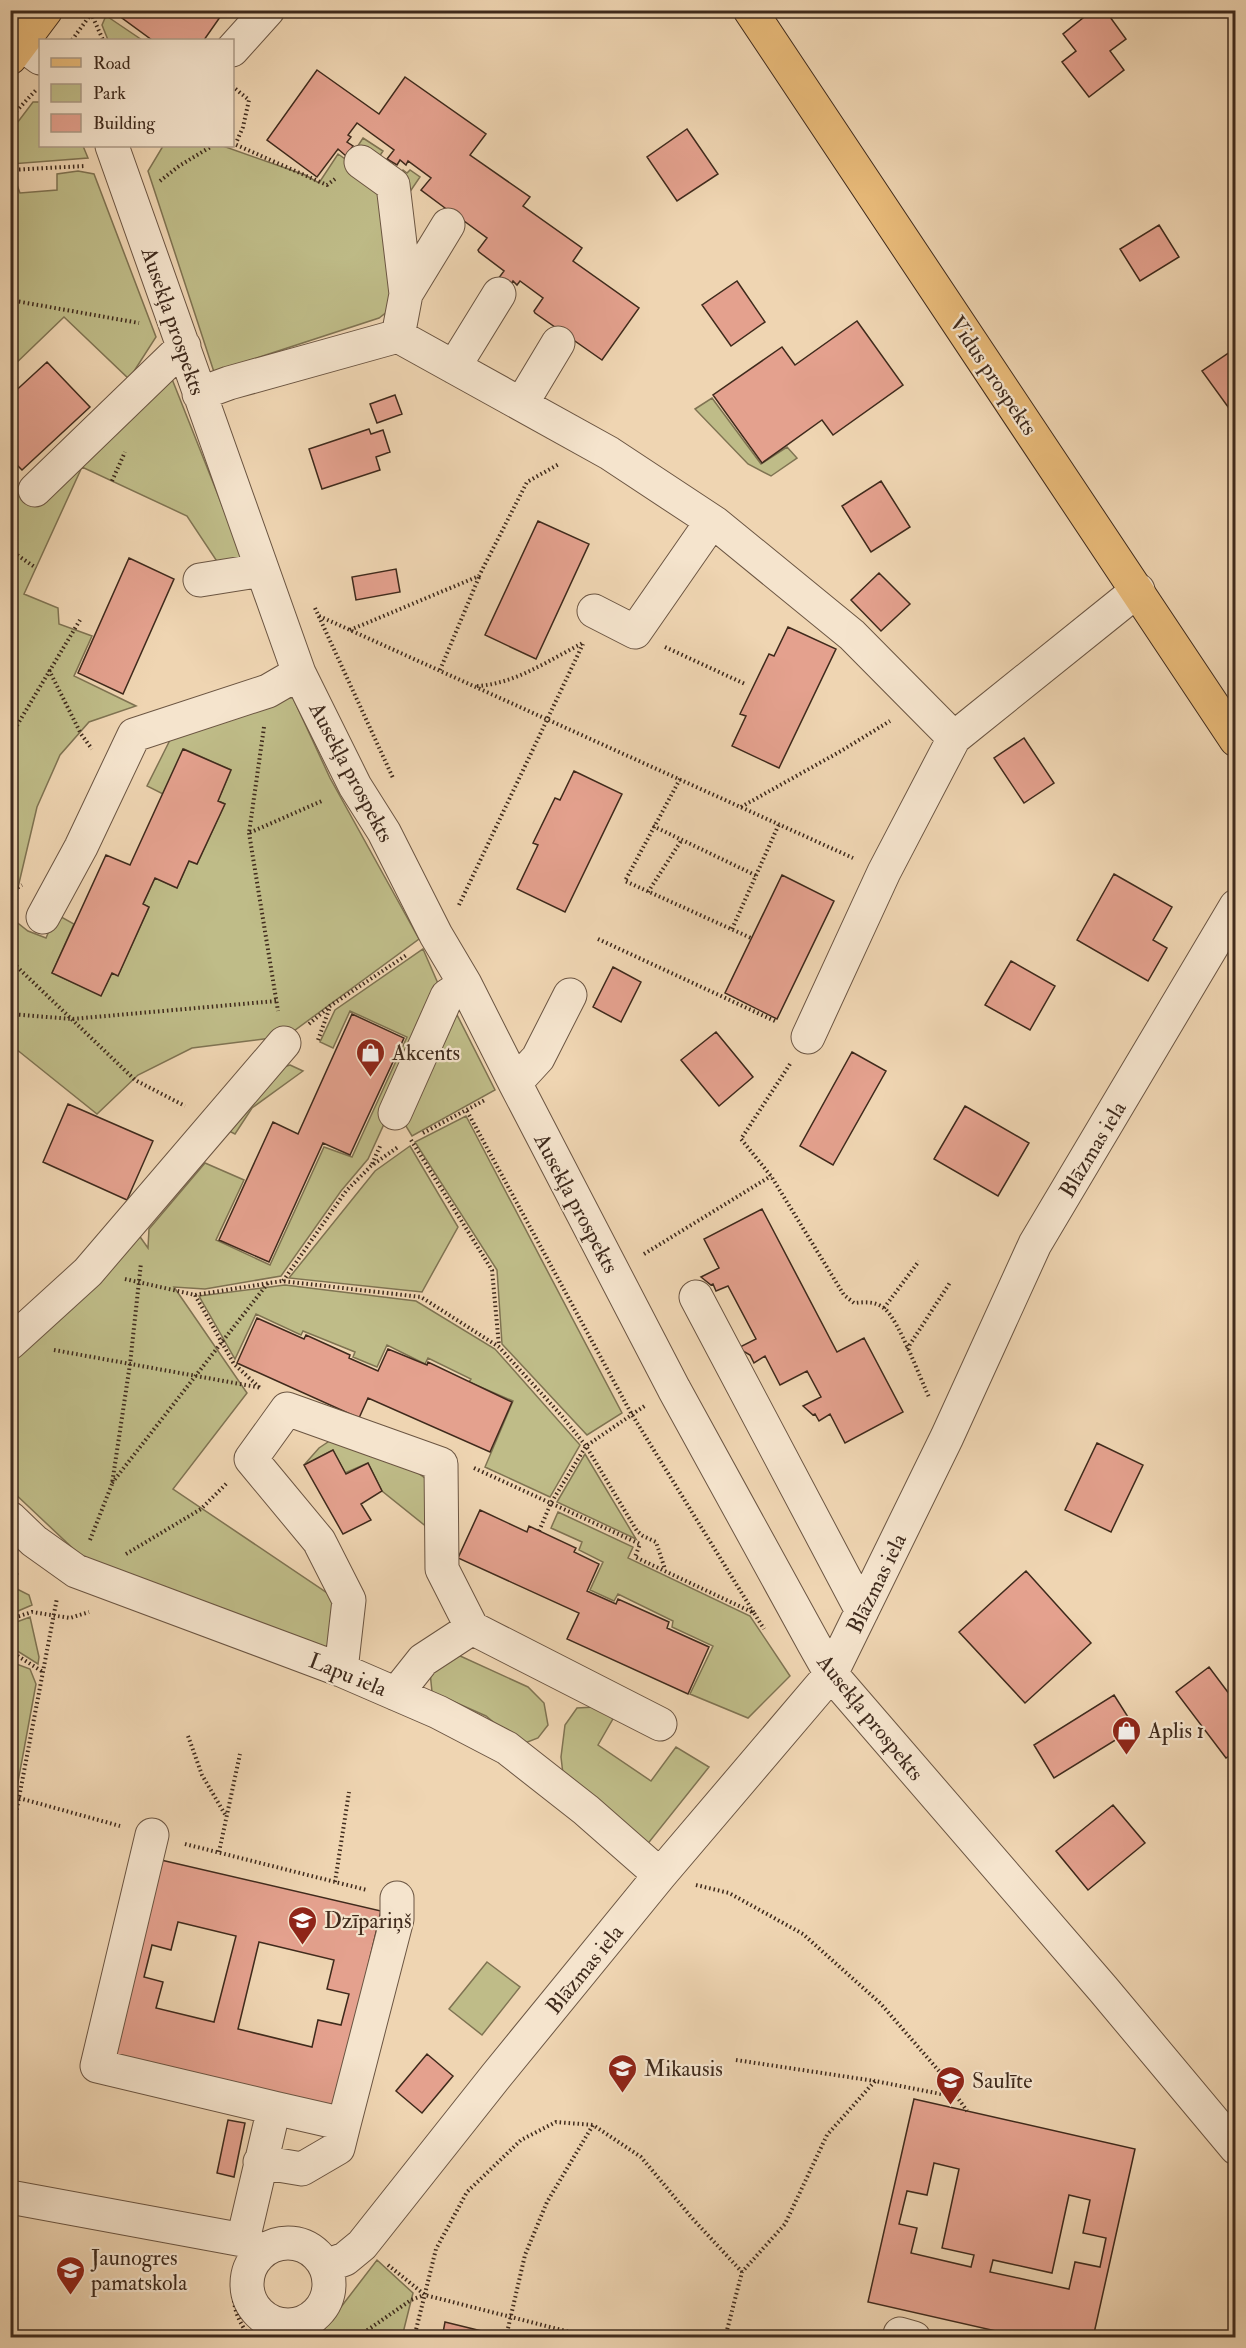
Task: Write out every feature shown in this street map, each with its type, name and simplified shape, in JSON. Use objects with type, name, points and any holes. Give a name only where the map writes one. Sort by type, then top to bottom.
[{"type":"main road","points":[[21,49],[46,10]]},
{"type":"main road","name":"Vidus prospekts","points":[[750,10],[1236,740]]},
{"type":"street","points":[[234,48],[268,10]]},
{"type":"street","name":"Ausekļa prospekts","points":[[113,152],[299,673],[355,786],[384,832],[436,935],[465,984],[674,1389],[831,1674],[1103,1989],[1236,2148]]},
{"type":"street","points":[[361,162],[393,185],[406,294],[398,336]]},
{"type":"street","points":[[406,294],[448,225]]},
{"type":"street","points":[[454,368],[499,294]]},
{"type":"street","points":[[199,394],[229,383],[398,336],[623,461],[716,523],[852,635],[954,738]]},
{"type":"street","points":[[522,403],[558,344]]},
{"type":"street","points":[[35,489],[184,346]]},
{"type":"street","points":[[590,624],[635,632],[710,524],[716,523]]},
{"type":"street","points":[[200,580],[262,570]]},
{"type":"street","points":[[808,1036],[884,872],[954,738],[1138,590]]},
{"type":"street","points":[[43,917],[81,847],[134,735],[268,691],[299,673]]},
{"type":"street","name":"Blāzmas iela","points":[[326,2266],[345,2259],[362,2245],[660,1875],[831,1674],[947,1437],[1035,1244],[1236,906]]},
{"type":"street","points":[[395,1113],[447,996],[465,984]]},
{"type":"street","points":[[515,1083],[538,1058],[570,995]]},
{"type":"street","points":[[10,1343],[88,1272],[284,1043]]},
{"type":"street","points":[[696,1297],[862,1611]]},
{"type":"street","points":[[341,1670],[349,1600],[320,1541],[251,1459],[287,1409],[441,1464],[442,1569],[472,1628],[660,1724]]},
{"type":"street","name":"Lapu iela","points":[[10,1518],[34,1541],[76,1571],[341,1670],[438,1712],[507,1748],[586,1810],[660,1875]]},
{"type":"street","points":[[396,1694],[423,1660],[472,1628]]},
{"type":"street","points":[[152,1835],[97,2066],[344,2124]]},
{"type":"street","points":[[260,2162],[302,2169],[338,2148],[397,1919],[397,1898]]},
{"type":"street","points":[[10,2197],[252,2246],[280,2243],[300,2245],[317,2255],[326,2266],[329,2291],[324,2304],[315,2315],[289,2331],[260,2315],[248,2296],[246,2286],[253,2261],[252,2246],[260,2162],[274,2109]]},
{"type":"path","points":[[74,39],[93,12]]},
{"type":"path","points":[[93,12],[103,39]]},
{"type":"path","points":[[10,118],[39,85]]},
{"type":"path","points":[[234,88],[249,100],[243,127],[234,143],[327,185],[361,162]]},
{"type":"path","points":[[10,108],[15,112]]},
{"type":"path","points":[[163,190],[159,179],[210,147]]},
{"type":"path","points":[[10,170],[113,152]]},
{"type":"path","points":[[10,300],[148,325]]},
{"type":"path","points":[[440,670],[480,576],[526,482],[558,465],[575,434]]},
{"type":"path","points":[[10,550],[36,568]]},
{"type":"path","points":[[350,630],[480,576]]},
{"type":"path","points":[[313,605],[395,782]]},
{"type":"path","points":[[318,615],[884,872]]},
{"type":"path","points":[[10,737],[80,620]]},
{"type":"path","points":[[453,896],[459,906],[590,624]]},
{"type":"path","points":[[635,632],[745,684]]},
{"type":"path","points":[[476,686],[493,685],[527,672],[583,643]]},
{"type":"path","points":[[49,670],[81,734],[113,780]]},
{"type":"path","points":[[268,691],[249,832],[284,1043],[330,1006],[436,935]]},
{"type":"path","points":[[741,807],[841,752],[918,703]]},
{"type":"path","points":[[680,779],[625,881],[751,938]]},
{"type":"path","points":[[249,832],[355,786]]},
{"type":"path","points":[[732,929],[779,824]]},
{"type":"path","points":[[653,826],[757,876]]},
{"type":"path","points":[[648,892],[681,841]]},
{"type":"path","points":[[598,939],[808,1036],[741,1139],[771,1176],[844,1295],[854,1303],[870,1301],[884,1308],[893,1319],[947,1437]]},
{"type":"path","points":[[10,960],[135,1080],[215,1122]]},
{"type":"path","points":[[10,1014],[72,1019],[276,1001]]},
{"type":"path","points":[[499,1347],[492,1270],[410,1139],[467,1111],[515,1083]]},
{"type":"path","points":[[467,1111],[631,1413],[766,1632]]},
{"type":"path","points":[[282,1281],[346,1191],[371,1166],[400,1146]]},
{"type":"path","points":[[644,1254],[771,1176]]},
{"type":"path","points":[[638,1244],[648,1263]]},
{"type":"path","points":[[76,1571],[112,1484],[130,1364],[142,1260]]},
{"type":"path","points":[[884,1308],[919,1261]]},
{"type":"path","points":[[138,1282],[195,1295],[282,1281],[421,1297],[499,1347],[561,1415],[586,1446],[637,1531],[656,1542],[665,1570]]},
{"type":"path","points":[[907,1349],[951,1281]]},
{"type":"path","points":[[112,1484],[268,1283]]},
{"type":"path","points":[[195,1295],[234,1365],[261,1388]]},
{"type":"path","points":[[539,1531],[551,1503],[586,1446],[631,1413],[674,1389]]},
{"type":"path","points":[[10,1845],[53,1615],[64,1577],[76,1571],[111,1563],[201,1509],[251,1459]]},
{"type":"path","points":[[551,1503],[640,1544]]},
{"type":"path","points":[[643,1536],[635,1557],[754,1613]]},
{"type":"path","points":[[10,1580],[21,1568]]},
{"type":"path","points":[[10,1619],[32,1612],[53,1615]]},
{"type":"path","points":[[10,1651],[42,1672]]},
{"type":"path","points":[[188,1736],[202,1775],[226,1816]]},
{"type":"path","points":[[219,1852],[240,1754]]},
{"type":"path","points":[[335,1882],[349,1792]]},
{"type":"path","points":[[19,1798],[397,1898]]},
{"type":"path","points":[[660,1875],[729,1893],[803,1934],[881,2004],[939,2071],[967,2111]]},
{"type":"path","points":[[736,2060],[875,2081],[957,2097]]},
{"type":"path","points":[[725,2337],[742,2272],[785,2224],[827,2135],[875,2081]]},
{"type":"path","points":[[414,2337],[436,2249],[466,2193],[521,2140],[556,2122],[593,2126],[641,2157],[692,2218],[742,2272]]},
{"type":"path","points":[[506,2337],[513,2316],[525,2255],[547,2202],[593,2126]]},
{"type":"path","points":[[362,2245],[424,2295],[593,2337]]},
{"type":"path","points":[[250,2337],[237,2317],[232,2296],[252,2246]]},
{"type":"path","points":[[356,2337],[411,2300],[424,2295]]},
{"type":"green space","points":[[108,17],[141,39],[108,39],[102,25]]},
{"type":"green space","points":[[33,102],[39,102],[39,147],[83,147],[88,158],[11,164],[11,131]]},
{"type":"green space","points":[[363,138],[383,151],[377,160],[399,175],[403,170],[407,173],[410,170],[420,177],[409,193],[392,308],[379,318],[214,372],[148,171],[162,147],[226,147],[305,175],[319,183],[338,154],[348,161]]},
{"type":"green space","points":[[78,171],[94,174],[156,337],[129,379],[64,317],[11,368],[11,178],[14,177],[20,193],[57,190],[57,174]]},
{"type":"green space","points":[[170,374],[247,568],[224,572],[187,516],[82,467],[24,594],[58,608],[59,624],[92,636],[74,676],[136,706],[89,722],[60,755],[37,807],[11,917],[10,483],[35,506]]},
{"type":"green space","points":[[712,398],[761,464],[787,447],[797,458],[771,476],[748,464],[695,409]]},
{"type":"green space","points":[[276,697],[293,698],[330,778],[419,939],[287,1036],[192,1048],[138,1075],[97,1114],[11,1045],[10,917],[28,931],[46,938],[56,914],[74,924],[52,973],[101,995],[112,973],[118,975],[149,907],[143,904],[155,878],[177,888],[189,861],[197,864],[225,804],[218,801],[231,770],[184,749],[163,794],[147,786],[170,740]]},
{"type":"green space","points":[[423,949],[443,995],[368,1159],[341,1191],[281,1276],[205,1289],[174,1287],[247,1393],[173,1489],[336,1599],[335,1659],[81,1556],[11,1490],[10,1358],[138,1234],[148,1248],[149,1229],[205,1163],[244,1180],[216,1240],[270,1265],[324,1147],[352,1157],[407,1037],[350,1011],[333,1048],[320,1042],[335,1010]]},
{"type":"green space","points":[[449,999],[495,1090],[412,1136],[398,1113]]},
{"type":"green space","points":[[290,1065],[303,1071],[252,1108],[235,1134],[227,1130],[274,1070]]},
{"type":"green space","points":[[466,1116],[622,1413],[587,1435],[502,1344],[497,1270],[415,1142]]},
{"type":"green space","points":[[410,1146],[458,1227],[422,1292],[289,1278],[375,1171]]},
{"type":"green space","points":[[285,1285],[416,1301],[495,1349],[580,1445],[550,1497],[485,1467],[513,1401],[469,1382],[471,1379],[428,1358],[425,1364],[387,1345],[377,1367],[353,1357],[355,1352],[303,1331],[301,1335],[256,1314],[235,1359],[199,1296]]},
{"type":"green space","points":[[331,1440],[411,1468],[429,1481],[428,1528],[382,1491],[368,1463],[345,1473],[333,1450],[304,1465],[319,1448]]},
{"type":"green space","points":[[585,1454],[636,1539],[557,1502]]},
{"type":"green space","points":[[558,1512],[633,1547],[628,1558],[750,1616],[790,1676],[748,1718],[690,1694],[713,1646],[672,1627],[673,1621],[618,1594],[614,1601],[590,1590],[603,1562],[579,1550],[582,1542],[551,1528]]},
{"type":"green space","points":[[15,1588],[29,1595],[32,1605],[11,1614],[11,1591]]},
{"type":"green space","points":[[30,1617],[39,1657],[38,1664],[11,1647],[11,1624]]},
{"type":"green space","points":[[458,1655],[528,1687],[544,1703],[548,1725],[538,1738],[525,1743],[512,1738],[486,1716],[432,1692],[430,1672]]},
{"type":"green space","points":[[11,1662],[30,1669],[36,1684],[11,1820]]},
{"type":"green space","points":[[595,1707],[614,1717],[598,1745],[651,1781],[676,1747],[709,1767],[646,1846],[563,1774],[561,1757],[565,1725],[577,1708]]},
{"type":"green space","points":[[487,1962],[520,1987],[482,2035],[449,2009]]},
{"type":"green space","points":[[377,2260],[413,2293],[402,2337],[318,2337]]},
{"type":"building","points":[[127,10],[225,10],[205,39],[151,39],[122,18]]},
{"type":"building","points":[[1093,10],[1105,10],[1126,39],[1110,51],[1124,70],[1089,97],[1062,62],[1076,51],[1063,34]]},
{"type":"building","points":[[317,70],[379,114],[405,77],[486,134],[470,155],[530,197],[523,206],[582,248],[573,261],[639,308],[602,360],[535,313],[534,311],[543,298],[520,281],[517,285],[513,281],[509,287],[498,279],[504,271],[478,250],[487,238],[464,221],[462,224],[421,190],[431,178],[408,161],[406,165],[400,160],[397,165],[387,159],[394,150],[357,123],[348,135],[351,137],[347,142],[353,146],[346,156],[338,149],[317,177],[267,140]]},
{"type":"building","points":[[687,129],[718,174],[677,201],[647,157]]},
{"type":"building","points":[[1159,225],[1179,257],[1140,281],[1120,249]]},
{"type":"building","points":[[737,281],[765,322],[731,346],[702,305]]},
{"type":"building","points":[[857,321],[903,385],[833,435],[822,420],[762,463],[713,395],[782,347],[795,365]]},
{"type":"building","points":[[1236,348],[1236,418],[1202,371]]},
{"type":"building","points":[[47,362],[90,407],[22,470],[10,458],[10,396]]},
{"type":"building","points":[[395,395],[402,414],[377,423],[370,404]]},
{"type":"building","points":[[369,429],[371,434],[383,430],[390,452],[376,457],[380,470],[322,489],[309,449]]},
{"type":"building","points":[[881,481],[910,527],[871,552],[842,506]]},
{"type":"building","points":[[538,521],[589,544],[536,659],[485,635]]},
{"type":"building","points":[[129,558],[174,579],[123,694],[78,673]]},
{"type":"building","points":[[396,569],[400,592],[356,600],[352,577]]},
{"type":"building","points":[[879,573],[910,604],[881,631],[851,600]]},
{"type":"building","points":[[788,627],[836,649],[779,768],[732,746],[746,716],[740,714],[769,654],[774,656]]},
{"type":"building","points":[[1024,738],[1054,783],[1024,803],[994,758]]},
{"type":"building","points":[[183,749],[231,770],[218,801],[225,804],[197,864],[189,861],[177,888],[155,878],[143,904],[149,907],[118,976],[112,973],[101,996],[52,973],[106,855],[130,865]]},
{"type":"building","points":[[574,771],[622,794],[565,912],[517,889],[538,845],[533,843],[555,798],[560,800]]},
{"type":"building","points":[[1114,874],[1172,907],[1153,940],[1167,948],[1148,981],[1077,940]]},
{"type":"building","points":[[782,875],[834,901],[777,1019],[725,993]]},
{"type":"building","points":[[1011,961],[1055,986],[1030,1030],[985,1005]]},
{"type":"building","points":[[613,967],[641,982],[621,1022],[593,1007]]},
{"type":"building","points":[[352,1014],[404,1038],[350,1155],[323,1143],[269,1262],[219,1240],[273,1122],[298,1134]]},
{"type":"building","points":[[716,1032],[753,1077],[719,1106],[681,1060]]},
{"type":"building","points":[[852,1052],[886,1071],[833,1165],[800,1146]]},
{"type":"building","points":[[68,1104],[153,1141],[127,1200],[43,1162]]},
{"type":"building","points":[[965,1106],[1029,1143],[998,1196],[934,1159]]},
{"type":"building","points":[[762,1209],[837,1352],[864,1338],[903,1412],[845,1443],[830,1414],[819,1421],[815,1414],[813,1415],[803,1406],[821,1397],[807,1371],[780,1385],[765,1356],[754,1363],[750,1355],[738,1348],[756,1339],[728,1286],[716,1291],[713,1284],[711,1285],[701,1277],[719,1268],[704,1239]]},
{"type":"building","points":[[257,1318],[304,1339],[306,1335],[378,1371],[388,1349],[427,1365],[428,1362],[512,1402],[490,1452],[368,1398],[359,1418],[237,1363]]},
{"type":"building","points":[[1097,1443],[1143,1465],[1111,1532],[1065,1510]]},
{"type":"building","points":[[333,1450],[346,1474],[368,1463],[382,1491],[361,1504],[371,1520],[343,1534],[304,1465]]},
{"type":"building","points":[[480,1510],[527,1532],[529,1526],[576,1548],[574,1552],[599,1564],[587,1591],[616,1604],[618,1599],[669,1622],[667,1628],[709,1647],[688,1694],[567,1639],[579,1613],[458,1558]]},
{"type":"building","points":[[1026,1571],[1091,1643],[1025,1703],[959,1632]]},
{"type":"building","points":[[1209,1667],[1236,1703],[1236,1751],[1226,1758],[1176,1692]]},
{"type":"building","points":[[1114,1695],[1135,1728],[1054,1778],[1034,1745]]},
{"type":"building","points":[[1113,1805],[1145,1843],[1088,1890],[1056,1851]]},
{"type":"building","points":[[161,1860],[381,1911],[334,2112],[114,2061]],"holes":[[[178,1922],[236,1936],[214,2022],[156,2008],[163,1982],[144,1977],[152,1945],[171,1950]],[[259,1942],[334,1960],[327,1989],[349,1994],[341,2025],[318,2020],[312,2047],[238,2029]]]},
{"type":"building","points":[[427,2054],[453,2076],[422,2113],[396,2091]]},
{"type":"building","points":[[914,2099],[1135,2149],[1093,2338],[1027,2338],[868,2302]],"holes":[[[934,2163],[959,2169],[942,2248],[974,2255],[971,2267],[911,2253],[917,2228],[899,2224],[907,2191],[927,2195]],[[1069,2195],[1090,2200],[1083,2233],[1106,2238],[1100,2267],[1075,2262],[1069,2289],[990,2272],[993,2260],[1052,2273]]]},
{"type":"building","points":[[228,2120],[245,2123],[234,2177],[217,2173]]},
{"type":"building","points":[[445,2322],[506,2337],[508,2338],[442,2338]]},
{"type":"place","name":"Akcents","points":[[371,1078]]},
{"type":"place","name":"Aplis 1","points":[[1127,1756]]},
{"type":"place","name":"Dzīpariņš","points":[[303,1946]]},
{"type":"place","name":"Mikausis","points":[[623,2094]]},
{"type":"place","name":"Saulīte","points":[[951,2106]]},
{"type":"place","name":"Jaunogres pamatskola","points":[[70,2296]]}]
